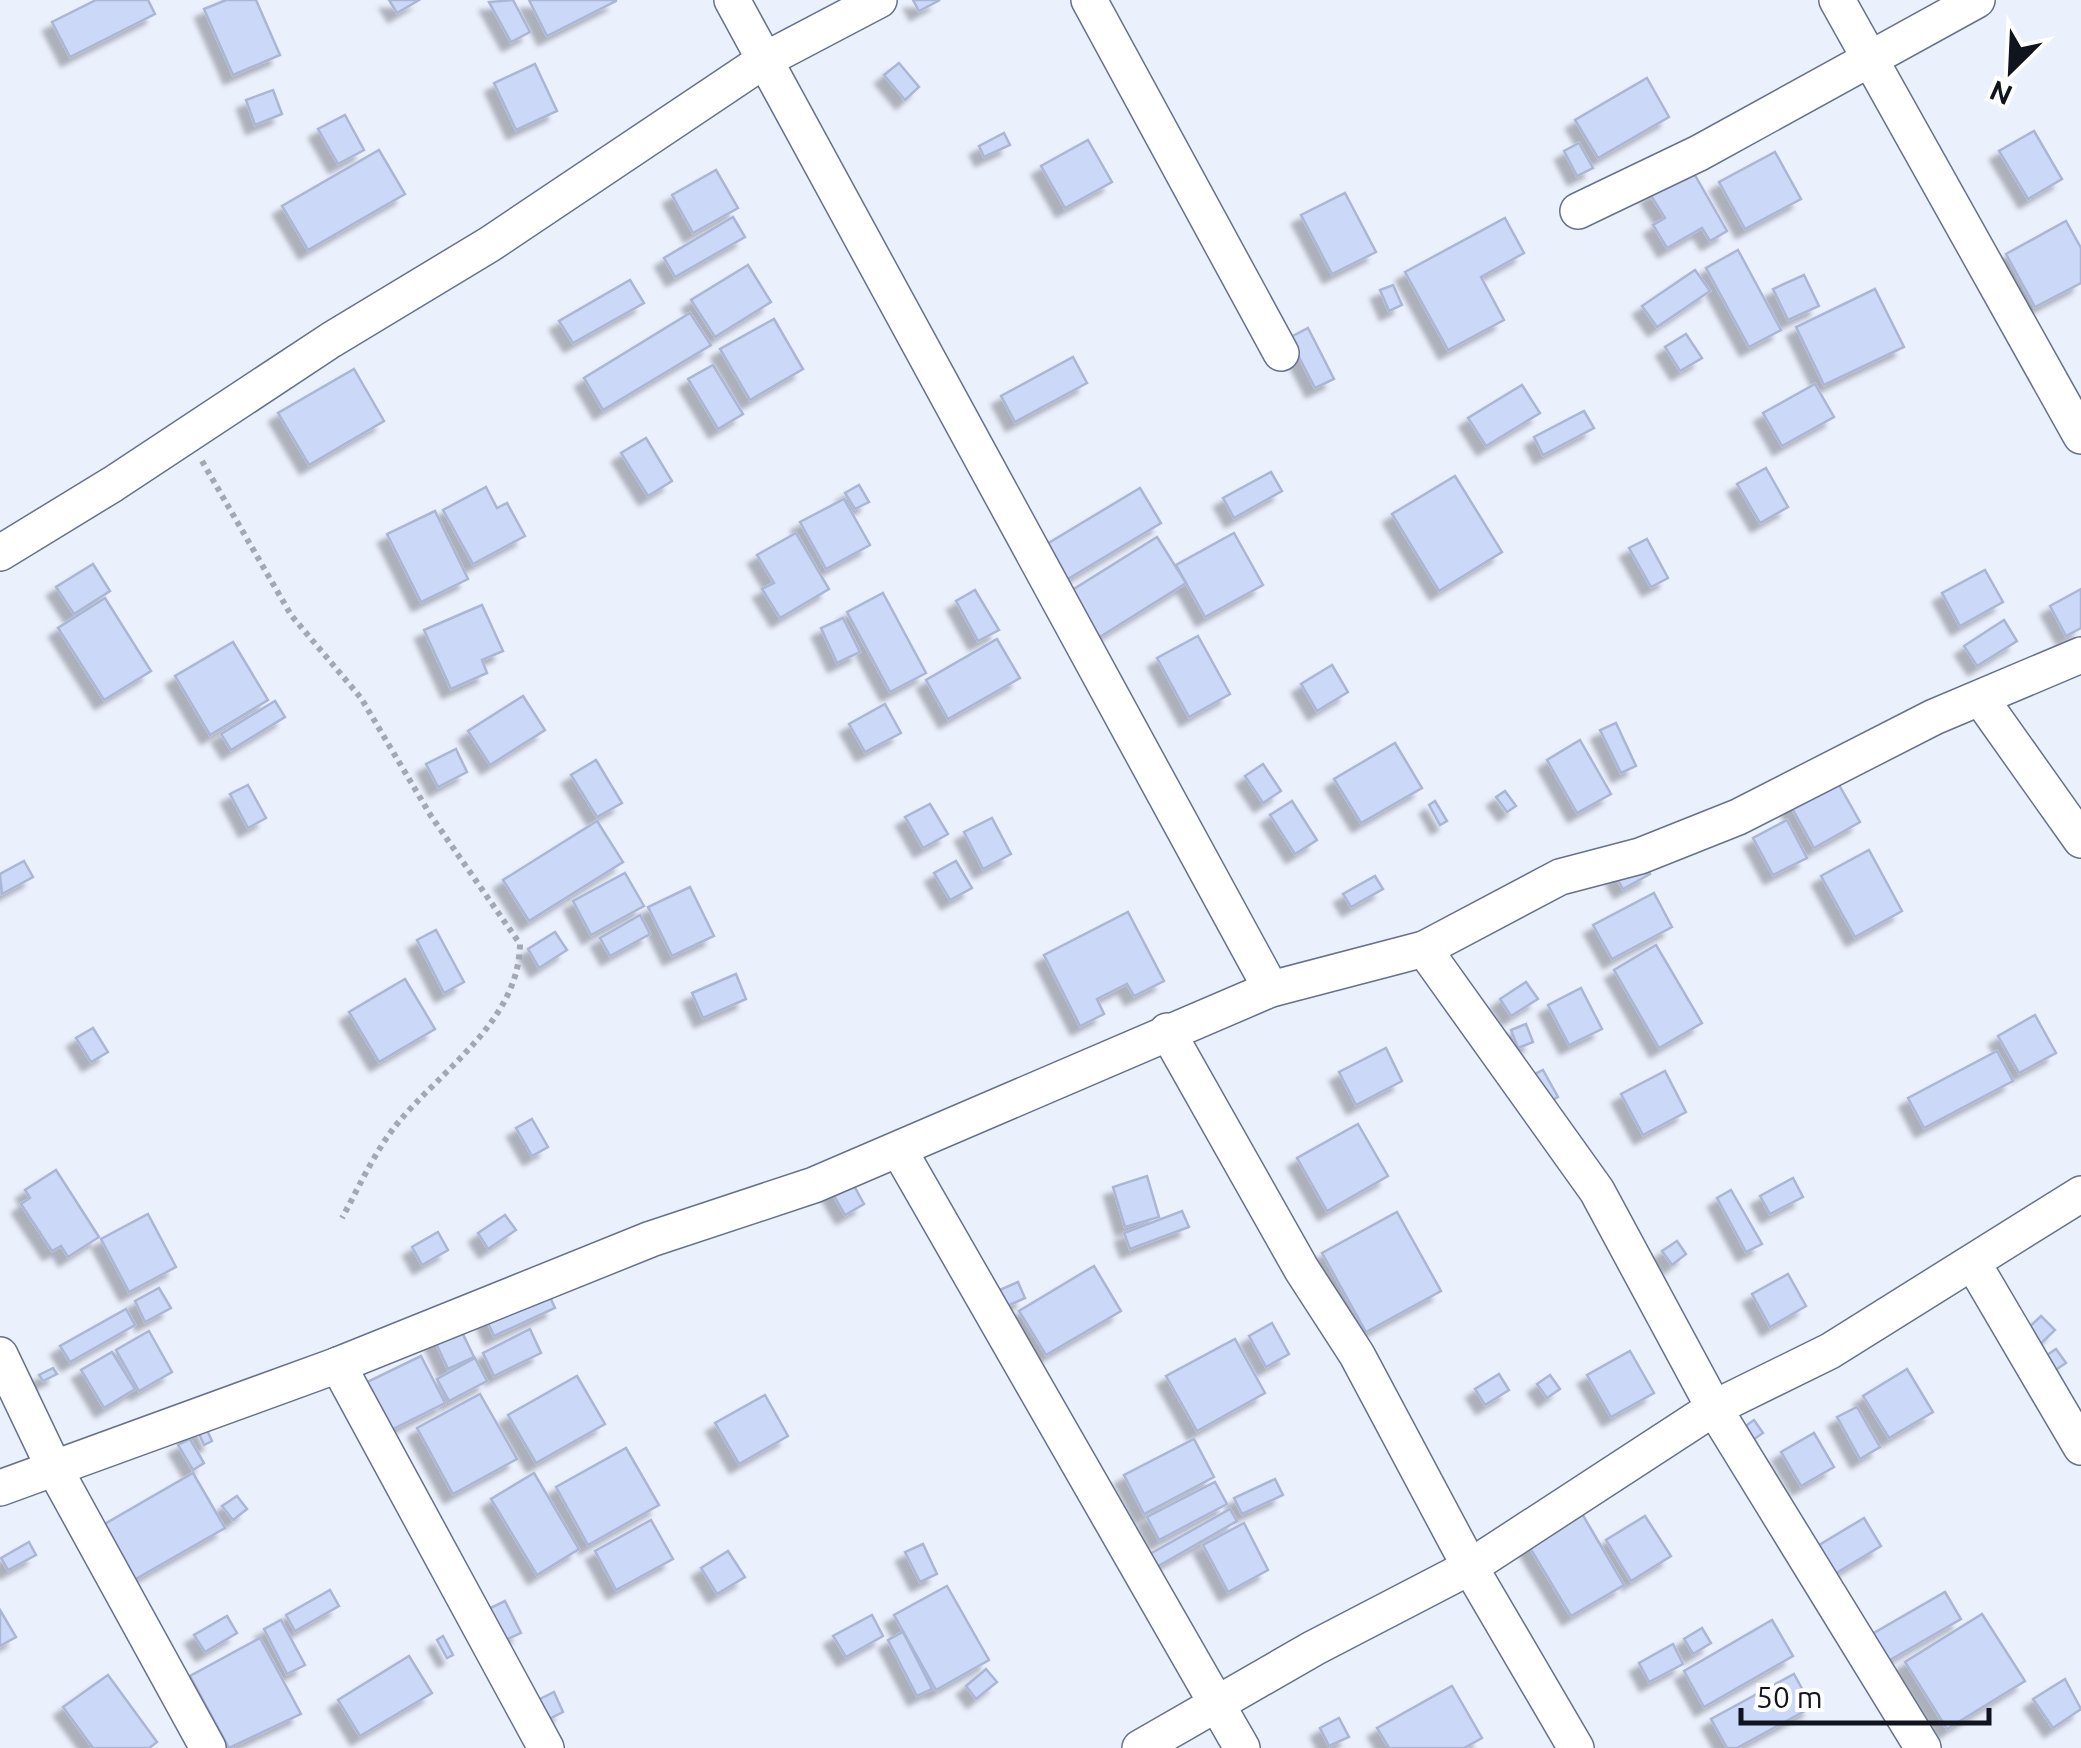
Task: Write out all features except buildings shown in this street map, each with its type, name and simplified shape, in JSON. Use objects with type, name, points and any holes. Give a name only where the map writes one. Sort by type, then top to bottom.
[{"type":"street","points":[[732,0],[1271,989]]},
{"type":"street","points":[[0,553],[520,224],[764,60],[879,0]]},
{"type":"street","points":[[1089,0],[1281,353]]},
{"type":"street","points":[[1837,0],[2081,436]]},
{"type":"street","points":[[1578,212],[1977,0]]},
{"type":"street","points":[[0,1488],[338,1365],[651,1239],[814,1185],[1271,989],[1424,950],[1560,876],[1640,856],[1738,817],[1934,717],[2081,655]]},
{"type":"street","points":[[1981,699],[2081,840]]},
{"type":"street","points":[[1424,950],[1597,1191],[1714,1408],[1923,1748]]},
{"type":"street","points":[[1166,1031],[1302,1270],[1357,1354],[1470,1566],[1576,1748]]},
{"type":"street","points":[[898,1150],[1242,1748]]},
{"type":"street","points":[[1140,1748],[1218,1701],[1470,1566],[1579,1500],[1714,1408],[1830,1351],[2081,1194]]},
{"type":"street","points":[[1974,1263],[2081,1447]]},
{"type":"street","points":[[0,1354],[53,1466],[208,1748]]},
{"type":"street","points":[[338,1365],[546,1748]]},
{"type":"path","points":[[186,433],[291,615],[361,698],[431,816],[520,944],[520,969],[490,1026],[395,1126],[342,1218]]}]
